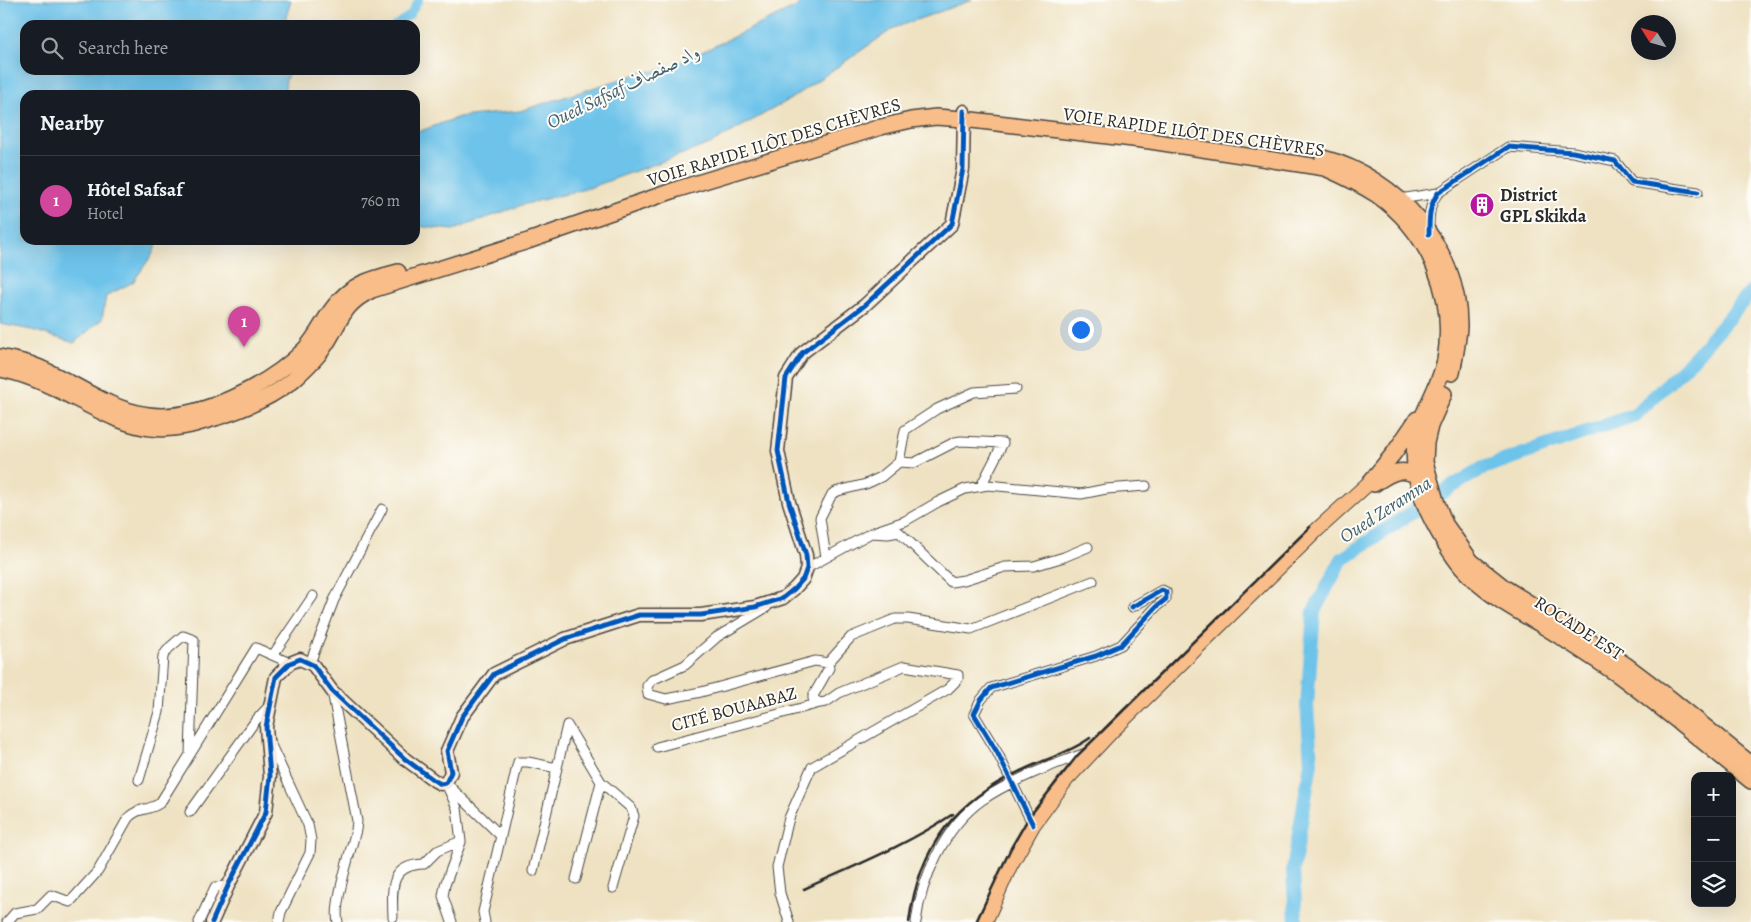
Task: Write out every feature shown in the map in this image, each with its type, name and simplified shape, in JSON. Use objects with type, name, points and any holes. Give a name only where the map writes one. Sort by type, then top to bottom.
[{"type":"highway","name":"VOIE RAPIDE ILÔT DES CHÈVRES","points":[[0,357],[30,364],[131,412],[150,415],[174,415],[194,411],[218,404],[248,391],[291,362],[312,340],[343,295],[359,284],[463,253],[767,151],[888,116],[928,110],[1325,168],[1351,180],[1378,196],[1403,217],[1420,238],[1433,263],[1441,285],[1446,309],[1445,358],[1439,382],[1419,425],[1424,439]]},
{"type":"highway","name":"VOIE RAPIDE ILÔT DES CHÈVRES","points":[[0,369],[27,375],[109,416],[125,422],[164,429],[196,424],[247,406],[289,383],[322,350],[349,305],[359,296],[372,290],[528,241],[678,189],[872,130],[920,119],[983,112],[1309,155],[1333,161],[1365,174],[1384,186],[1400,199],[1429,234],[1446,264],[1456,301],[1459,327],[1450,382],[1424,439]]},
{"type":"highway","points":[[1371,483],[1420,415],[1439,382]]},
{"type":"highway","points":[[1371,483],[1424,439]]},
{"type":"highway","name":"ROCADE EST","points":[[1424,439],[1421,478],[1426,506],[1486,575],[1606,651],[1671,699],[1751,764]]},
{"type":"highway","points":[[1371,483],[1400,471],[1407,471],[1421,478]]},
{"type":"highway","name":"ROCADE EST","points":[[1437,518],[1452,555],[1484,588],[1616,674],[1656,703],[1751,781]]},
{"type":"main road","points":[[985,922],[1010,866],[1033,825],[1066,780],[1093,750],[1318,529],[1371,483]]},
{"type":"street","points":[[828,662],[816,661],[701,692],[666,699],[648,694],[647,686],[652,680],[685,666],[717,637],[783,598],[794,590],[803,579],[807,568],[806,555],[790,502],[778,451],[786,378],[802,353],[865,305],[952,224],[963,169],[964,115]]},
{"type":"street","points":[[1429,234],[1429,214],[1432,202],[1438,193],[1508,148],[1572,152],[1615,161],[1632,182],[1698,192]]},
{"type":"street","points":[[1400,199],[1438,193]]},
{"type":"street","points":[[826,557],[820,518],[832,494],[866,484],[881,477],[899,462],[905,430],[937,409],[974,392],[1016,389]]},
{"type":"street","points":[[899,462],[914,463],[961,440],[1003,443],[981,486]]},
{"type":"street","points":[[807,568],[871,533],[905,521],[965,489],[981,486],[1008,487],[1081,494],[1106,489],[1146,486]]},
{"type":"street","points":[[310,663],[334,600],[382,509]]},
{"type":"street","points":[[871,533],[888,534],[899,532],[951,582],[964,580],[1005,567],[1034,566],[1088,547]]},
{"type":"street","points":[[828,662],[851,637],[895,619],[908,619],[971,629],[1093,581]]},
{"type":"street","points":[[1033,825],[997,752],[974,714],[992,688],[1096,656],[1121,645],[1156,607],[1166,599],[1166,592],[1162,590],[1132,607]]},
{"type":"street","points":[[273,656],[313,596]]},
{"type":"street","points":[[452,922],[443,896],[461,841],[457,808],[446,783],[451,772],[448,751],[462,717],[494,674],[565,639],[639,615],[701,615],[756,607],[783,598]]},
{"type":"street","points":[[139,780],[158,712],[163,656],[183,636],[194,640],[190,754]]},
{"type":"street","points":[[0,918],[5,922],[15,914],[37,908],[50,895],[70,902],[98,871],[128,818],[135,811],[153,808],[160,803],[256,648],[290,663]]},
{"type":"street","points":[[215,920],[228,886],[266,812],[270,776],[266,727],[276,677],[290,663],[300,659],[314,665],[332,691],[405,759],[435,781],[441,784],[446,783],[501,836]]},
{"type":"street","points":[[820,703],[813,699],[830,668],[828,662]]},
{"type":"street","name":"CITÉ BOUAABAZ","points":[[657,747],[826,702],[840,693],[904,666],[958,675],[958,679],[948,689],[812,767],[804,781],[789,818],[777,867],[780,893],[789,922]]},
{"type":"street","points":[[332,691],[357,821],[336,916],[338,922]]},
{"type":"street","points":[[190,812],[256,720],[270,705]]},
{"type":"street","points":[[533,871],[567,725],[601,782],[631,808],[634,816],[613,888]]},
{"type":"street","points":[[266,735],[308,825],[311,840],[310,853],[281,912],[279,922]]},
{"type":"street","points":[[916,922],[920,894],[926,878],[947,839],[963,818],[980,801],[1013,783],[1093,750]]},
{"type":"street","points":[[486,922],[483,912],[518,762],[528,762],[557,768]]},
{"type":"street","points":[[576,879],[601,782]]},
{"type":"street","points":[[392,916],[392,889],[400,871],[411,864],[424,864],[437,851],[461,841]]},
{"type":"street","points":[[199,922],[215,887],[228,886]]},
{"type":"water","points":[[0,0],[291,0],[285,20],[20,20],[20,75],[288,75],[285,90],[20,90],[20,245],[157,245],[133,282],[106,296],[102,319],[74,343],[32,330],[0,324]]},
{"type":"water","name":"Oued Safsaf واد صفصاف","points":[[804,0],[972,0],[894,28],[789,100],[710,144],[589,188],[522,205],[453,230],[420,227],[420,131],[459,117],[520,111],[640,73],[666,69],[796,7]]},
{"type":"waterway","points":[[402,20],[410,15],[419,0]]},
{"type":"waterway","name":"Oued Zeramna","points":[[1296,922],[1293,870],[1311,763],[1307,705],[1314,611],[1342,559],[1443,492],[1483,468],[1635,415],[1693,359],[1751,292]]},
{"type":"railway","points":[[976,922],[1011,848],[1029,817],[1077,756],[1310,527]]},
{"type":"railway","points":[[909,922],[914,895],[932,848],[944,829],[960,811],[1000,781],[1067,751],[1090,738]]},
{"type":"railway","points":[[804,889],[917,836],[953,814]]},
{"type":"cycle path","points":[[212,922],[228,886],[266,812],[270,776],[266,727],[276,677],[290,663],[300,659],[313,665],[332,691],[405,759],[441,784],[446,783],[451,772],[447,751],[462,717],[494,674],[565,639],[639,615],[701,615],[755,607],[783,598],[794,589],[803,579],[807,568],[806,555],[789,502],[778,451],[786,378],[802,353],[865,305],[952,224],[963,169],[964,111]]},
{"type":"cycle path","points":[[1429,234],[1431,207],[1438,193],[1508,147],[1573,152],[1615,161],[1632,182],[1698,192]]},
{"type":"cycle path","points":[[1033,825],[997,752],[974,714],[981,700],[991,688],[1096,656],[1121,645],[1156,607],[1166,599],[1166,592],[1162,590],[1132,607]]},
{"type":"place","name":"District GPL Skikda","points":[[1482,205]]},
{"type":"place","name":"Hôtel Safsaf","points":[[244,347]]}]
